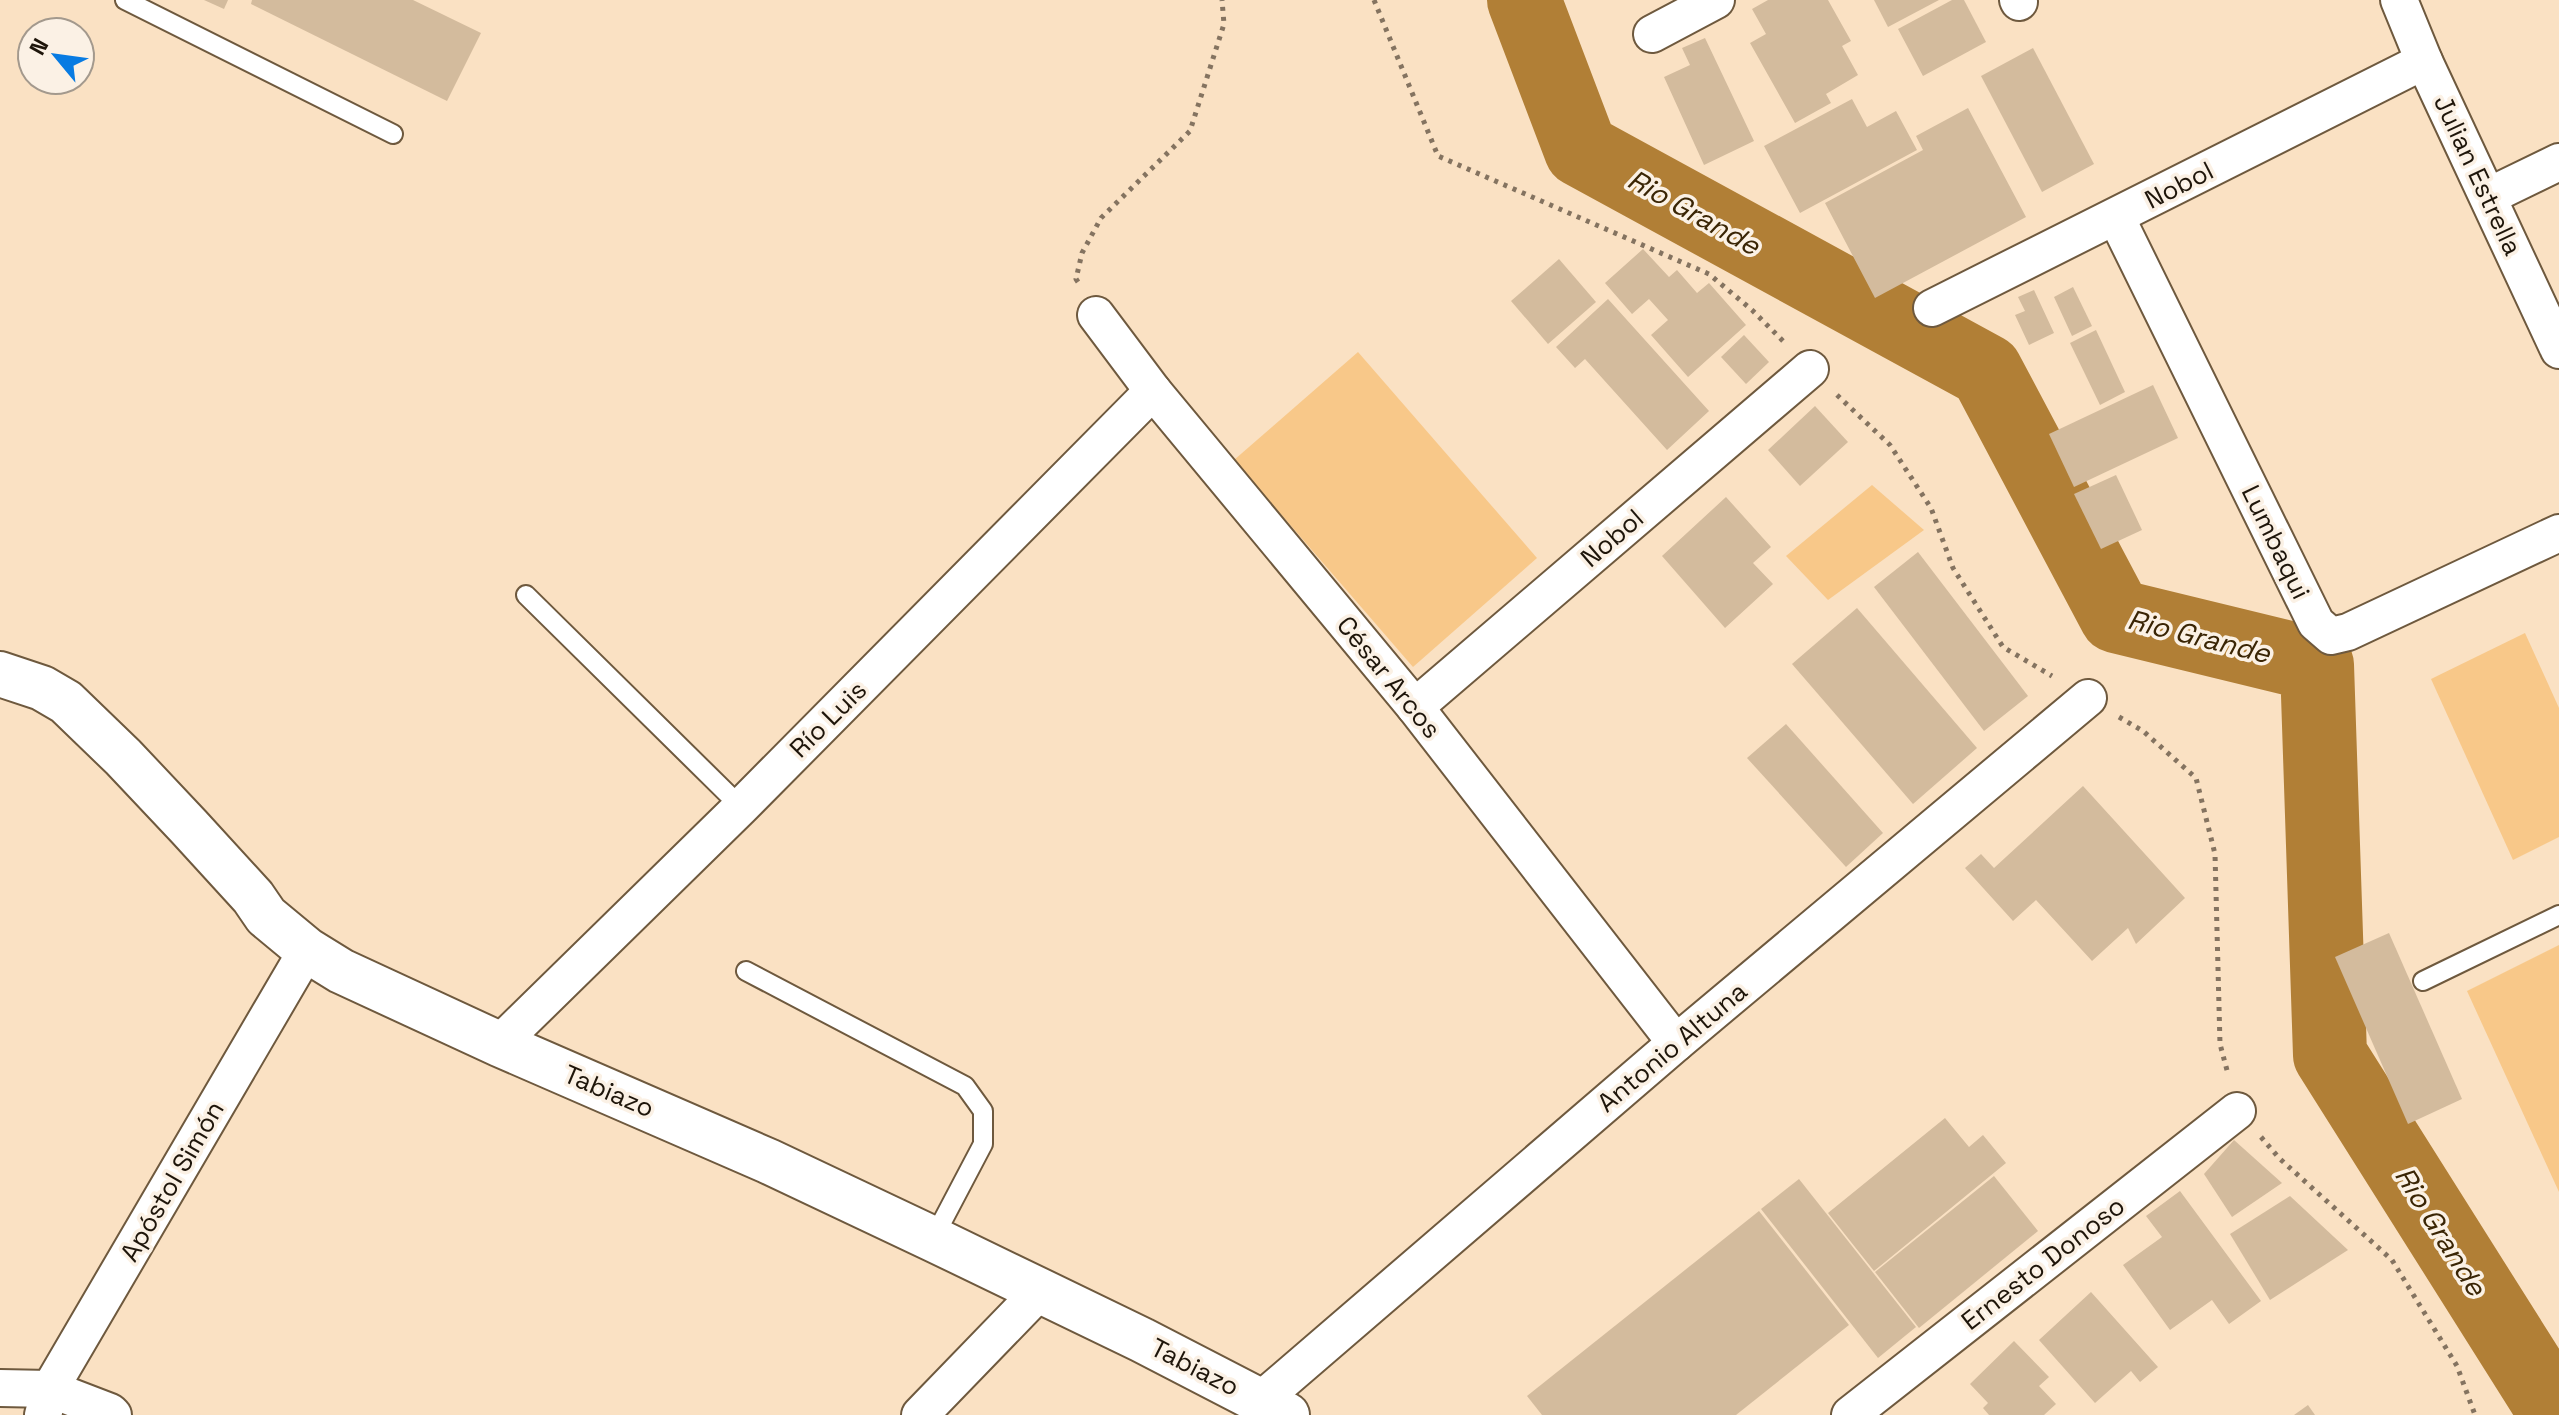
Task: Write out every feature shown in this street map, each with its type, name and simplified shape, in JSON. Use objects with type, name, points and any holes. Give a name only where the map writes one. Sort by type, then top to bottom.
[{"type":"street","points":[[1652,34],[1716,0]]},
{"type":"street","name":"Julian Estrella","points":[[2399,0],[2424,61],[2559,350]]},
{"type":"street","name":"Nobol","points":[[1932,308],[2424,61]]},
{"type":"street","points":[[2489,196],[2559,162]]},
{"type":"street","name":"Lumbaqui","points":[[2116,217],[2316,623],[2331,636],[2348,632],[2559,533]]},
{"type":"street","name":"César Arcos","points":[[1096,315],[1153,391],[1415,707],[1676,1043]]},
{"type":"street","name":"Nobol","points":[[1415,707],[1810,369]]},
{"type":"street","name":"Río Luis","points":[[499,1044],[741,807],[1153,391]]},
{"type":"street","name":"Tabiazo","points":[[0,674],[42,688],[66,702],[145,780],[253,897],[266,916],[307,950],[341,971],[499,1044],[768,1161],[1142,1340],[1274,1408]]},
{"type":"street","name":"Antonio Altuna","points":[[1274,1408],[1676,1043],[2088,698]]},
{"type":"street","name":"Apóstol Simón","points":[[47,1402],[307,950]]},
{"type":"street","name":"Ernesto Donoso","points":[[1850,1415],[2237,1111]]},
{"type":"street","points":[[920,1415],[1039,1292]]},
{"type":"street","points":[[0,1388],[47,1402],[113,1415]]},
{"type":"lane","points":[[125,0],[393,134]]},
{"type":"lane","points":[[526,595],[741,807]]},
{"type":"lane","points":[[2423,981],[2559,915]]},
{"type":"lane","points":[[746,971],[965,1086],[983,1111],[983,1144],[933,1239]]},
{"type":"path","points":[[1096,315],[1076,279],[1082,253],[1101,218],[1190,131],[1224,24],[1222,0]]},
{"type":"path","points":[[1374,0],[1438,156],[1709,274],[1752,310],[1890,445],[1931,508],[1953,568],[2003,647],[2143,731],[2196,778],[2215,854],[2220,1044],[2237,1111],[2279,1158],[2392,1260],[2457,1366],[2475,1415]]},
{"type":"shaded area","points":[[1358,352],[1537,558],[1413,667],[1234,460]]},
{"type":"shaded area","points":[[1872,485],[1924,530],[1828,600],[1786,556]]},
{"type":"shaded area","points":[[2525,633],[2559,708],[2559,837],[2513,860],[2431,679]]},
{"type":"shaded area","points":[[2559,945],[2559,1192],[2467,991]]},
{"type":"building","points":[[204,0],[228,0],[224,9]]},
{"type":"building","points":[[252,0],[413,0],[481,33],[447,101],[251,4]]},
{"type":"building","points":[[1768,0],[1828,0],[1851,41],[1842,46],[1858,75],[1826,94],[1831,103],[1795,123],[1750,43],[1766,34],[1752,9]]},
{"type":"building","points":[[1874,0],[1939,0],[1888,27]]},
{"type":"building","points":[[1952,0],[1964,0],[1986,42],[1923,76],[1898,29]]},
{"type":"building","points":[[1705,38],[1754,141],[1704,165],[1664,77],[1690,65],[1682,48]]},
{"type":"building","points":[[2033,48],[2094,164],[2042,192],[1981,76]]},
{"type":"building","points":[[1852,99],[1867,127],[1896,111],[1917,150],[1800,213],[1764,146]]},
{"type":"building","points":[[1968,108],[2026,217],[1875,298],[1825,203],[1923,150],[1916,136]]},
{"type":"building","points":[[1643,249],[1669,277],[1677,270],[1697,293],[1709,283],[1746,325],[1688,377],[1651,335],[1668,320],[1649,299],[1632,314],[1605,283]]},
{"type":"building","points":[[1559,259],[1596,302],[1548,344],[1511,301]]},
{"type":"building","points":[[2073,287],[2092,326],[2072,336],[2054,297]]},
{"type":"building","points":[[2034,290],[2054,333],[2029,345],[2015,315],[2025,311],[2018,297]]},
{"type":"building","points":[[1608,299],[1709,411],[1667,450],[1585,359],[1575,368],[1556,347]]},
{"type":"building","points":[[2096,330],[2125,392],[2100,405],[2070,343]]},
{"type":"building","points":[[1744,335],[1769,362],[1746,384],[1721,357]]},
{"type":"building","points":[[2153,385],[2178,438],[2074,487],[2049,434]]},
{"type":"building","points":[[1815,406],[1848,442],[1800,486],[1768,450]]},
{"type":"building","points":[[2116,475],[2142,530],[2101,549],[2074,494]]},
{"type":"building","points":[[1726,497],[1771,547],[1753,563],[1773,584],[1725,628],[1662,556]]},
{"type":"building","points":[[1918,552],[2028,696],[1984,731],[1874,587]]},
{"type":"building","points":[[1857,608],[1977,748],[1913,804],[1792,664]]},
{"type":"building","points":[[1786,724],[1883,833],[1846,867],[1747,758]]},
{"type":"building","points":[[2083,786],[2185,898],[2136,944],[2128,928],[2092,961],[2036,900],[2013,921],[1965,868],[1981,854],[1994,868]]},
{"type":"building","points":[[2389,933],[2462,1099],[2408,1124],[2335,957]]},
{"type":"building","points":[[1945,1118],[1969,1147],[1983,1135],[2006,1163],[1874,1271],[1828,1213]]},
{"type":"building","points":[[2234,1140],[2282,1183],[2232,1217],[2204,1174]]},
{"type":"building","points":[[1994,1176],[2038,1231],[1919,1328],[1875,1272]]},
{"type":"building","points":[[1799,1179],[1916,1327],[1878,1358],[1761,1209]]},
{"type":"building","points":[[2180,1191],[2261,1301],[2229,1324],[2212,1300],[2170,1330],[2123,1265],[2162,1237],[2146,1216]]},
{"type":"building","points":[[2290,1196],[2348,1250],[2270,1300],[2230,1234]]},
{"type":"building","points":[[1759,1211],[1849,1325],[1736,1415],[1542,1415],[1527,1396]]},
{"type":"building","points":[[2091,1292],[2158,1367],[2140,1382],[2131,1371],[2095,1403],[2039,1340]]},
{"type":"building","points":[[2014,1341],[2049,1377],[2039,1386],[2056,1404],[2044,1415],[1989,1415],[1983,1408],[1988,1403],[1970,1384]]},
{"type":"building","points":[[2308,1405],[2315,1415],[2294,1415]]},
{"type":"waterway","name":"Rio Grande","points":[[1524,0],[1581,150],[1986,371],[2116,616],[2317,665],[2330,1055],[2557,1415]]}]
